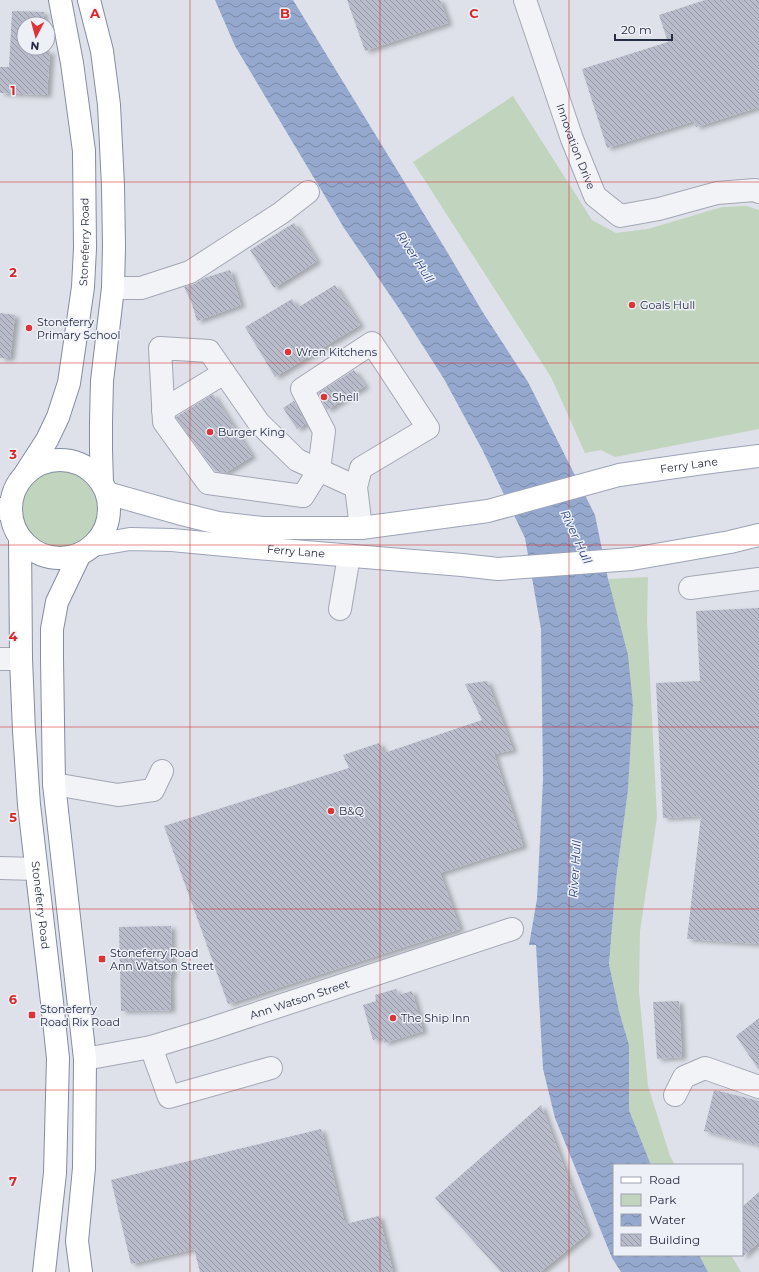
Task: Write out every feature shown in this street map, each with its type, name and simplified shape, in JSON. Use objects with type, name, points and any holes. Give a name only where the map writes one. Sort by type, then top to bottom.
[{"type":"main road","name":"Stoneferry Road","points":[[25,474],[47,440],[58,417],[69,383],[83,287],[85,248],[84,150],[72,63],[60,0]]},
{"type":"main road","points":[[81,1272],[77,1241],[84,1168],[85,1059],[54,784],[52,629],[57,602],[87,549],[103,534],[108,521],[110,507],[105,488],[100,450],[102,381],[113,288],[113,186],[109,105],[102,51],[89,0]]},
{"type":"main road","name":"Ferry Lane","points":[[105,488],[178,513],[218,523],[263,528],[361,528],[488,511],[619,475],[759,456]]},
{"type":"main road","points":[[87,549],[64,558],[47,556],[32,549],[20,538],[6,509],[25,474],[37,465],[51,460],[66,460],[80,464],[93,472],[105,488]]},
{"type":"main road","name":"Ferry Lane","points":[[87,549],[130,539],[172,540],[349,556],[462,564],[498,569],[632,559],[730,542],[759,535]]},
{"type":"main road","name":"Stoneferry Road","points":[[20,538],[10,659],[24,731],[29,805],[58,1058],[55,1173],[44,1272]]},
{"type":"street","name":"Innovation Drive","points":[[525,0],[572,138],[595,196],[620,216],[659,209],[717,193],[755,190],[759,192]]},
{"type":"street","points":[[113,288],[141,288],[190,272],[281,213],[308,192]]},
{"type":"street","points":[[356,487],[319,470],[297,460],[259,423],[209,351],[160,348],[164,416],[208,483],[304,496],[319,470],[324,430],[302,389],[372,343],[428,428],[361,468],[356,487],[361,528]]},
{"type":"street","points":[[164,416],[224,373]]},
{"type":"street","points":[[340,609],[349,556]]},
{"type":"street","points":[[690,588],[759,579]]},
{"type":"street","points":[[54,784],[118,795],[153,790],[162,771]]},
{"type":"street","points":[[0,868],[36,869]]},
{"type":"street","name":"Ann Watson Street","points":[[85,1059],[151,1048],[512,929]]},
{"type":"street","points":[[151,1048],[169,1097],[271,1068]]},
{"type":"street","points":[[675,1095],[684,1077],[705,1068],[759,1087]]},
{"type":"green space","name":"Goals Hull","points":[[513,96],[592,220],[616,233],[648,229],[722,207],[746,206],[759,210],[759,429],[615,457],[601,450],[585,453],[551,377],[413,162]]},
{"type":"green space","points":[[60,471],[74,474],[87,482],[95,495],[98,509],[95,523],[87,536],[74,544],[60,547],[46,544],[33,536],[25,523],[22,509],[25,495],[33,482],[46,474]]},
{"type":"green space","points":[[648,577],[647,620],[657,817],[640,931],[639,991],[648,1086],[670,1156],[674,1164],[651,1164],[629,1110],[629,1045],[619,1011],[609,964],[616,880],[628,790],[633,705],[608,579]]},
{"type":"green space","points":[[700,1256],[732,1256],[741,1272],[708,1272]]},
{"type":"water","name":"River Hull","points":[[215,0],[293,0],[482,311],[528,382],[595,515],[608,579],[628,655],[633,705],[628,790],[616,880],[609,964],[619,1011],[629,1045],[629,1110],[651,1164],[613,1164],[613,1256],[700,1256],[708,1272],[621,1272],[612,1258],[555,1118],[543,1069],[536,945],[529,945],[537,899],[543,779],[541,629],[525,538],[483,451],[444,379],[398,307],[344,228],[235,46]]},
{"type":"building","points":[[347,0],[440,0],[448,23],[365,51]]},
{"type":"building","points":[[705,0],[759,0],[759,107],[696,127],[694,121],[607,148],[582,69],[668,42],[659,15]]},
{"type":"building","points":[[12,11],[44,12],[44,16],[16,16],[16,56],[50,56],[47,95],[0,93],[0,67],[9,67]]},
{"type":"building","points":[[294,223],[317,261],[274,288],[250,250]]},
{"type":"building","points":[[230,270],[241,305],[197,321],[191,301],[184,287],[194,284],[204,278]]},
{"type":"building","name":"Wren Kitchens","points":[[335,285],[360,325],[275,377],[245,327],[292,299],[297,308]]},
{"type":"building","points":[[0,313],[15,315],[10,358],[0,358]]},
{"type":"building","points":[[354,370],[365,386],[327,410],[318,393]]},
{"type":"building","name":"Burger King","points":[[213,394],[252,456],[225,473],[215,471],[176,418]]},
{"type":"building","points":[[294,401],[306,424],[297,429],[283,408]]},
{"type":"building","points":[[759,608],[759,944],[687,939],[701,816],[663,818],[656,683],[700,681],[696,611]]},
{"type":"building","points":[[487,681],[513,750],[494,754],[523,846],[440,873],[460,929],[228,1004],[164,826],[349,768],[343,755],[379,743],[384,753],[482,720],[465,684]]},
{"type":"building","points":[[171,926],[171,1010],[121,1011],[119,927]]},
{"type":"building","name":"The Ship Inn","points":[[396,989],[398,995],[412,991],[423,1031],[384,1043],[383,1037],[373,1040],[363,1005],[376,1001],[375,995]]},
{"type":"building","points":[[679,1001],[682,1057],[657,1059],[653,1002]]},
{"type":"building","points":[[759,1018],[759,1070],[736,1036]]},
{"type":"building","points":[[714,1090],[759,1101],[759,1145],[704,1131]]},
{"type":"building","points":[[541,1105],[588,1233],[540,1272],[501,1272],[435,1198]]},
{"type":"building","points":[[321,1129],[345,1224],[379,1216],[393,1272],[200,1272],[194,1249],[131,1264],[111,1180]]},
{"type":"building","points":[[759,1192],[759,1242],[742,1257],[743,1256],[743,1206]]},
{"type":"place","name":"Goals Hull","points":[[632,305]]},
{"type":"place","name":"Stoneferry Primary School","points":[[29,328]]},
{"type":"place","name":"Wren Kitchens","points":[[288,352]]},
{"type":"place","name":"Shell","points":[[324,397]]},
{"type":"place","name":"Burger King","points":[[210,432]]},
{"type":"place","name":"B&Q","points":[[331,811]]},
{"type":"place","name":"Stoneferry Road Ann Watson Street","points":[[102,959]]},
{"type":"place","name":"Stoneferry Road Rix Road","points":[[32,1015]]},
{"type":"place","name":"The Ship Inn","points":[[393,1018]]}]
